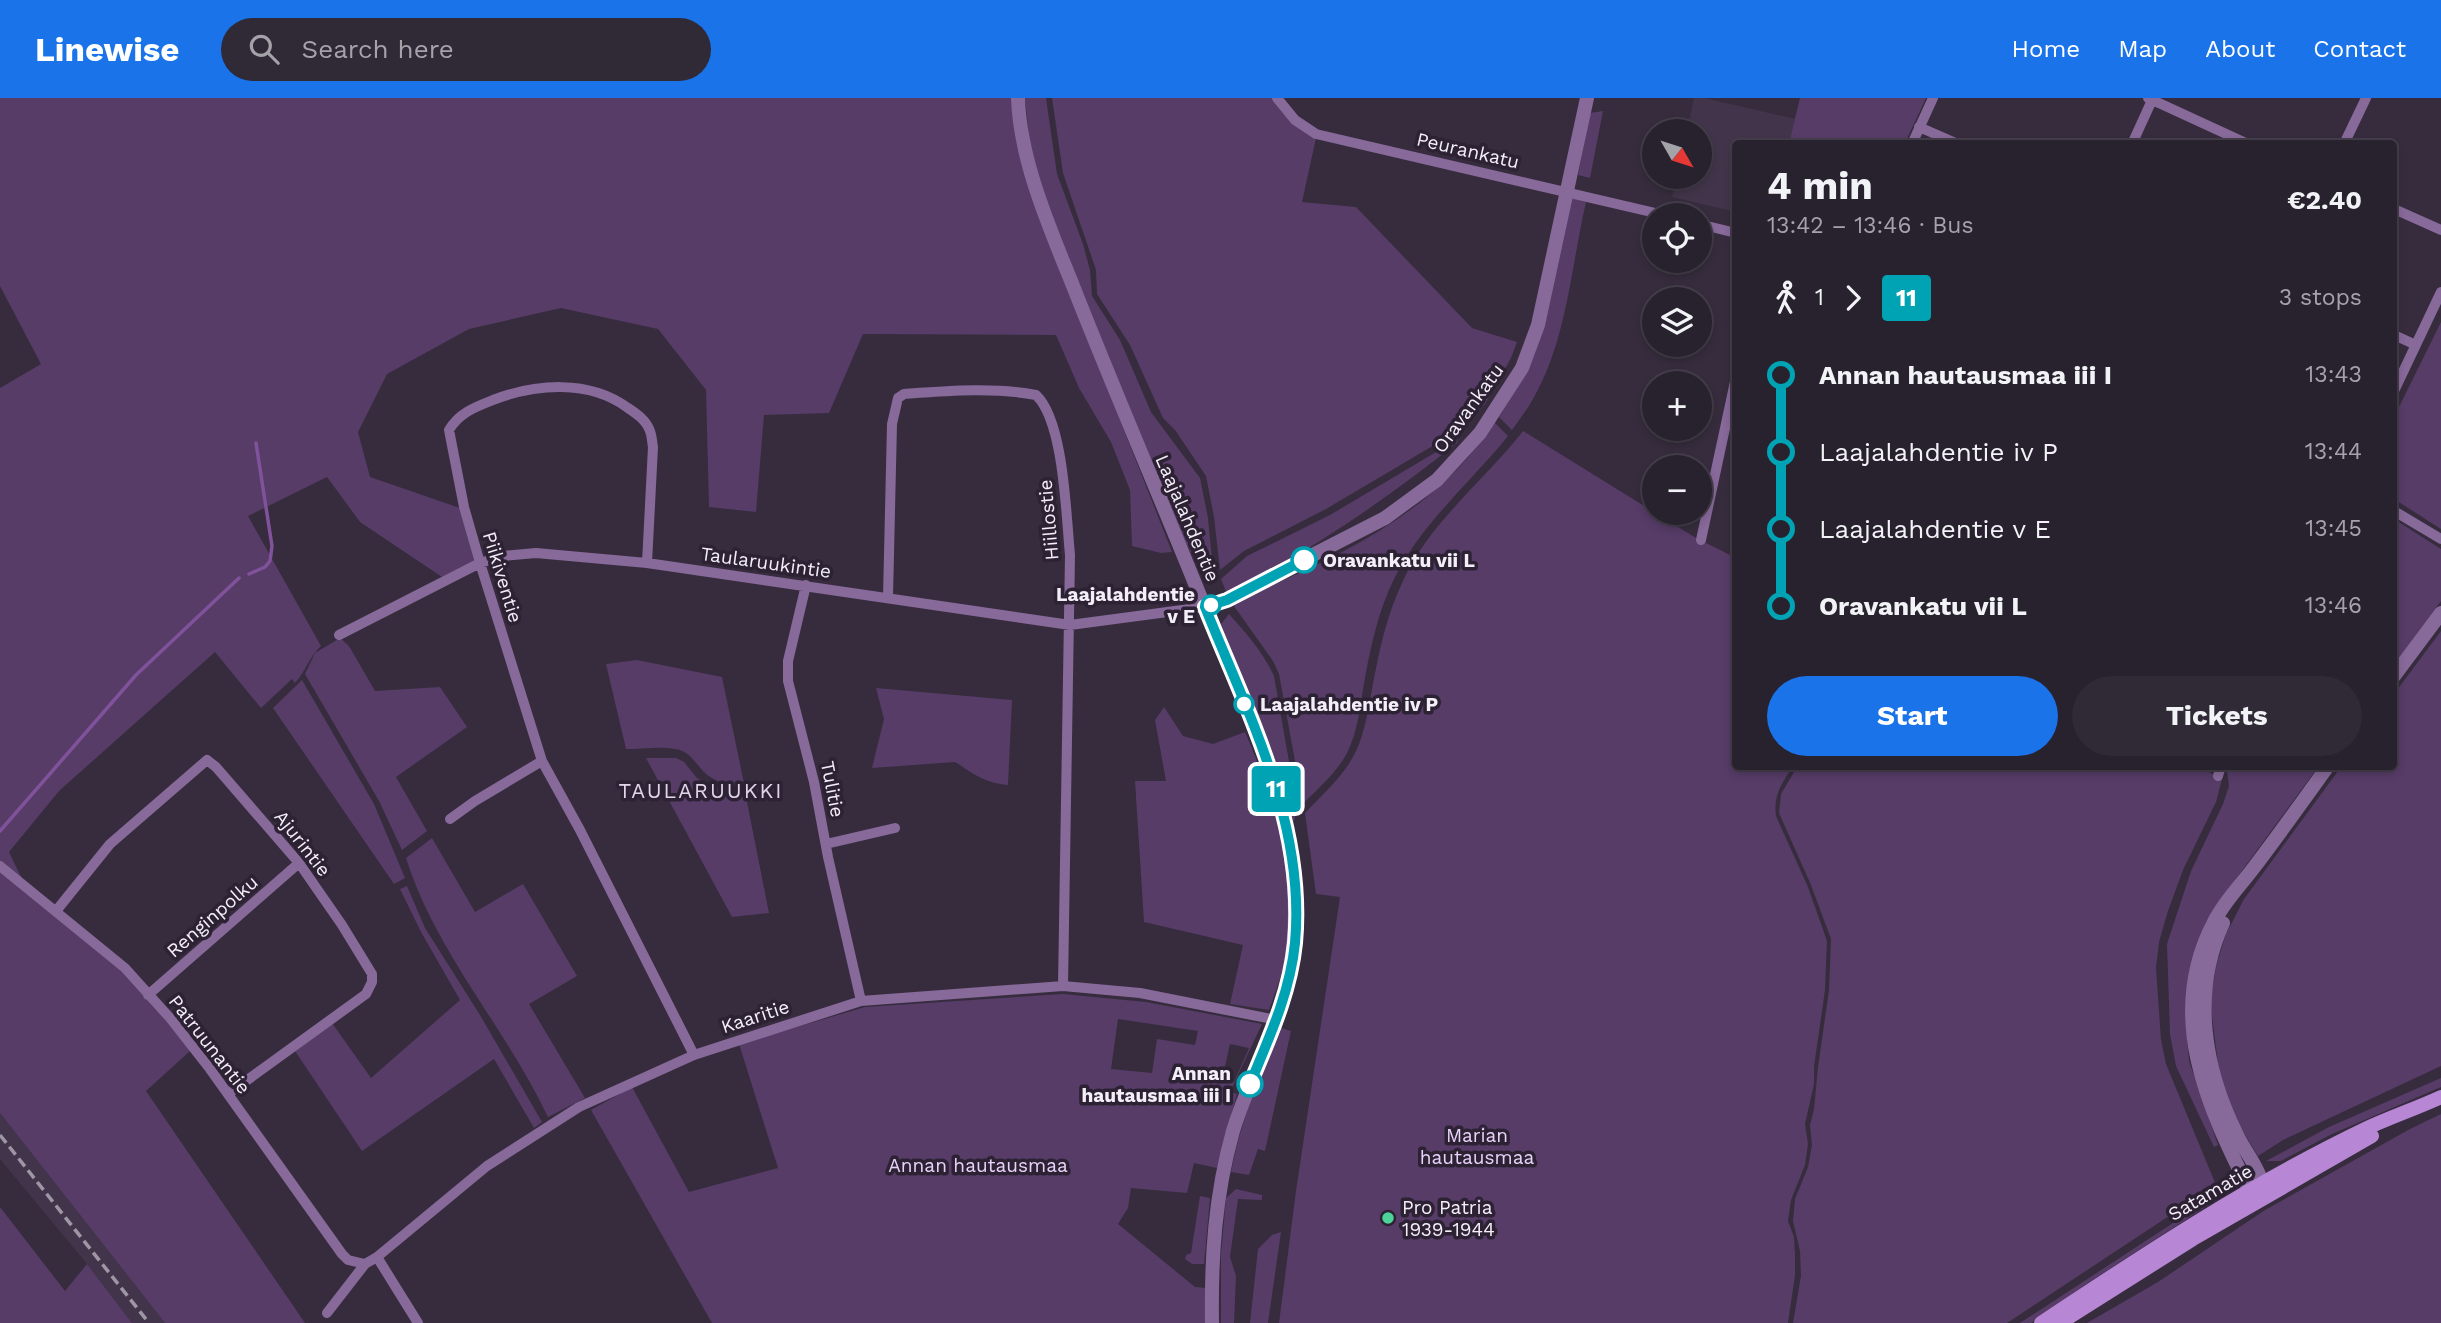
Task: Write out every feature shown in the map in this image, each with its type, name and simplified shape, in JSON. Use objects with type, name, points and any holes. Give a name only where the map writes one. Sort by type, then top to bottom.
[{"type":"main road","name":"Satamatie","points":[[2041,1323],[2159,1244],[2368,1128],[2441,1097]]},
{"type":"main road","name":"Satamatie","points":[[2060,1323],[2152,1265],[2258,1191]]},
{"type":"street","name":"Laajalahdentie","points":[[1018,98],[1025,147],[1038,195],[1107,373],[1271,771],[1290,846],[1295,887],[1295,943],[1277,1020],[1242,1104],[1220,1181],[1211,1270],[1212,1323]]},
{"type":"street","name":"Peurankatu","points":[[1277,98],[1294,120],[1317,134],[1642,210]]},
{"type":"street","name":"Oravankatu","points":[[1205,607],[1227,600],[1385,518],[1443,475],[1480,433],[1522,368],[1538,325],[1587,98]]},
{"type":"street","points":[[1914,140],[1933,98]]},
{"type":"street","points":[[2346,140],[2366,98]]},
{"type":"street","points":[[2134,140],[2151,99],[2239,140]]},
{"type":"street","points":[[1919,127],[1949,140]]},
{"type":"street","points":[[2397,210],[2441,230]]},
{"type":"street","points":[[1712,227],[1732,232]]},
{"type":"street","points":[[2397,385],[2441,292]]},
{"type":"street","points":[[2397,336],[2416,345]]},
{"type":"street","name":"Piikiventie","points":[[647,563],[653,447],[650,431],[642,418],[623,404],[600,393],[576,387],[546,387],[510,393],[481,405],[461,414],[449,429],[464,507],[542,761],[694,1055]]},
{"type":"street","name":"Hiillostie","points":[[888,597],[892,424],[898,398],[904,394],[915,393],[1021,392],[1036,395],[1042,400],[1054,427],[1070,555],[1063,986]]},
{"type":"street","points":[[1701,540],[1732,406]]},
{"type":"street","points":[[2397,513],[2441,539]]},
{"type":"street","name":"Taularuukintie","points":[[339,635],[480,563],[503,556],[536,553],[647,563],[1070,625],[1205,607]]},
{"type":"street","name":"Tulitie","points":[[806,585],[788,662],[788,681],[814,782],[862,1001]]},
{"type":"street","points":[[2397,672],[2441,613]]},
{"type":"street","name":"Ajurintie","points":[[56,911],[110,845],[207,760],[237,790],[299,863],[368,964],[372,982],[366,994],[228,1094]]},
{"type":"street","points":[[450,819],[542,761]]},
{"type":"street","points":[[2258,1191],[2219,1095],[2207,1051],[2204,1011],[2207,977],[2217,939],[2252,870],[2325,770]]},
{"type":"street","points":[[826,845],[895,828]]},
{"type":"street","name":"Renginpolku","points":[[148,995],[299,863]]},
{"type":"street","name":"Patruunantie","points":[[0,866],[125,968],[170,1018],[228,1094],[342,1254],[348,1260],[365,1264]]},
{"type":"street","name":"Kaaritie","points":[[327,1313],[365,1264],[487,1166],[579,1107],[694,1055],[862,1001],[1063,986],[1140,993],[1277,1020]]},
{"type":"street","points":[[377,1257],[418,1323]]},
{"type":"shaded area","points":[[1694,98],[1795,119],[1790,140],[1732,140],[1732,211],[1712,206],[1712,203],[1698,203],[1672,197],[1674,189],[1712,189],[1712,119],[1690,119]]},
{"type":"shaded area","points":[[0,1113],[165,1323],[132,1323],[0,1159]]},
{"type":"green space","points":[[0,98],[1014,98],[1068,288],[1172,552],[1161,553],[1132,546],[1130,490],[1111,442],[1079,388],[1056,335],[863,334],[829,413],[764,415],[756,512],[709,507],[706,390],[658,329],[561,308],[469,329],[387,374],[358,432],[370,477],[460,508],[474,561],[442,577],[360,522],[327,477],[248,516],[321,646],[299,678],[295,683],[292,679],[261,708],[215,652],[59,791],[9,852],[23,881],[122,971],[190,1051],[146,1091],[305,1323],[165,1323],[0,1113],[0,388],[41,364],[0,286]]},
{"type":"green space","points":[[1025,98],[1046,98],[1057,174],[1083,244],[1090,270],[1092,296],[1120,340],[1151,412],[1200,478],[1208,518],[1213,569],[1194,558],[1185,542],[1114,377],[1044,193],[1030,146]]},
{"type":"green space","points":[[1052,98],[1273,98],[1316,138],[1302,202],[1356,207],[1472,328],[1517,342],[1485,404],[1458,431],[1326,509],[1244,551],[1220,570],[1206,476],[1175,430],[1163,418],[1130,345],[1097,294],[1096,270],[1063,173]]},
{"type":"green space","points":[[1800,98],[1926,98],[1906,140],[1790,140]]},
{"type":"green space","points":[[1603,111],[1590,178],[1578,175],[1590,113]]},
{"type":"green space","points":[[1571,198],[1586,202],[1561,328],[1544,376],[1531,403],[1512,430],[1499,417],[1527,371]]},
{"type":"green space","points":[[2441,322],[2441,529],[2397,501],[2397,411]]},
{"type":"green space","points":[[1494,422],[1508,436],[1433,521],[1406,557],[1395,577],[1375,632],[1351,744],[1339,766],[1303,804],[1279,674],[1273,661],[1231,602],[1305,570],[1378,532],[1442,484],[1470,455]]},
{"type":"green space","name":"Marian hautausmaa","points":[[1523,431],[1642,505],[1642,525],[1675,525],[1732,556],[1732,770],[1790,770],[1777,796],[1776,816],[1808,887],[1827,941],[1825,990],[1814,1084],[1805,1124],[1808,1144],[1805,1165],[1791,1200],[1788,1221],[1794,1237],[1795,1275],[1788,1323],[1279,1323],[1340,897],[1316,894],[1305,813],[1340,776],[1356,751],[1366,721],[1377,661],[1397,594],[1414,560],[1442,521]]},
{"type":"green space","points":[[1458,439],[1457,443],[1430,464],[1346,524],[1288,561],[1227,594],[1221,579],[1247,556],[1330,515]]},
{"type":"green space","points":[[2397,521],[2441,549],[2441,601],[2397,661]]},
{"type":"green space","points":[[1229,614],[1259,651],[1274,676],[1297,807],[1294,822],[1221,624]]},
{"type":"green space","points":[[2441,631],[2441,1066],[2283,1140],[2258,1156],[2233,1115],[2219,1072],[2210,1000],[2217,963],[2226,934],[2244,899],[2339,770],[2397,770],[2397,690]]},
{"type":"green space","points":[[340,638],[349,646],[375,691],[440,687],[467,727],[396,777],[427,831],[402,850],[379,801],[305,674],[315,653]]},
{"type":"green space","points":[[637,660],[722,677],[745,788],[713,779],[680,750],[626,749],[606,664]]},
{"type":"green space","points":[[302,680],[374,804],[405,878],[394,884],[273,708]]},
{"type":"green space","points":[[876,688],[1012,700],[1008,785],[985,780],[955,762],[872,768],[884,719]]},
{"type":"green space","points":[[1164,707],[1183,736],[1213,744],[1245,732],[1265,782],[1286,860],[1290,914],[1285,959],[1269,1010],[1230,1004],[1243,945],[1144,922],[1135,781],[1166,781],[1155,720]]},
{"type":"green space","points":[[646,758],[676,758],[684,762],[697,778],[709,786],[746,797],[769,913],[732,917]]},
{"type":"green space","points":[[1795,770],[2205,770],[2222,779],[2216,802],[2183,870],[2168,911],[2159,942],[2156,968],[2161,1040],[2166,1064],[2216,1185],[2007,1323],[1793,1323],[1801,1276],[1800,1251],[1793,1221],[1795,1199],[1808,1167],[1812,1145],[1810,1125],[1829,990],[1831,939],[1811,885],[1779,813],[1781,794]]},
{"type":"green space","points":[[2316,770],[2230,887],[2187,1037],[2189,1061],[2218,1145],[2214,1147],[2176,1066],[2170,1034],[2167,944],[2191,871],[2223,804],[2229,786],[2227,771]]},
{"type":"green space","points":[[432,838],[475,912],[523,884],[577,976],[529,1004],[585,1098],[548,1117],[512,1052],[453,958],[419,893],[406,858]]},
{"type":"green space","points":[[407,886],[425,928],[480,1015],[542,1122],[534,1128],[494,1059],[362,1151],[295,1051],[332,1023],[371,1078],[460,1000],[400,889]]},
{"type":"green space","name":"Annan hautausmaa","points":[[1063,994],[1146,1002],[1262,1024],[1230,1092],[1237,1094],[1217,1168],[1194,1163],[1187,1193],[1131,1188],[1128,1208],[1118,1224],[1195,1287],[1206,1288],[1206,1323],[712,1323],[591,1110],[632,1087],[689,1192],[778,1168],[739,1044],[865,1007]],"holes":[[[1118,1019],[1198,1031],[1195,1045],[1157,1039],[1152,1073],[1111,1069]],[[1230,1044],[1249,1048],[1234,1082],[1222,1080]]]},
{"type":"green space","points":[[1278,1027],[1291,1031],[1265,1151],[1258,1149],[1249,1175],[1231,1172],[1245,1117]]},
{"type":"green space","points":[[2441,1078],[2441,1087],[2332,1134],[2281,1161],[2266,1161],[2329,1127]]},
{"type":"green space","points":[[2441,1114],[2441,1323],[2087,1323],[2158,1282],[2265,1210]]},
{"type":"green space","points":[[1236,1189],[1262,1195],[1262,1200],[1238,1199],[1230,1257],[1236,1276],[1234,1323],[1221,1323],[1221,1254],[1226,1198]]},
{"type":"green space","points":[[2219,1193],[2216,1200],[2031,1323],[2020,1323]]},
{"type":"green space","points":[[1200,1196],[1210,1198],[1204,1264],[1192,1264],[1185,1259],[1186,1255],[1191,1253]]},
{"type":"green space","points":[[0,1207],[65,1291],[87,1264],[132,1323],[0,1323]]},
{"type":"green space","points":[[1281,1232],[1268,1323],[1250,1323],[1258,1249],[1272,1235]]},
{"type":"waterway","points":[[249,574],[265,567],[270,561],[272,546],[256,443]]},
{"type":"waterway","points":[[0,831],[136,675],[239,578]]},
{"type":"railway","points":[[0,1135],[149,1323]]},
{"type":"bus line","name":"11","points":[[1250,1084],[1277,1020],[1292,964],[1296,920],[1295,887],[1290,846],[1271,771],[1205,607],[1227,600],[1304,560]]},
{"type":"place","name":"Oravankatu vii L","points":[[1304,560]]},
{"type":"place","name":"Laajalahdentie v E","points":[[1211,605]]},
{"type":"place","name":"Laajalahdentie iv P","points":[[1244,704]]},
{"type":"place","name":"Annan hautausmaa iii I","points":[[1250,1084]]},
{"type":"place","name":"Pro Patria 1939-1944","points":[[1388,1218]]},
{"type":"district","name":"TAULARUUKKI","points":[[701,791]]}]
